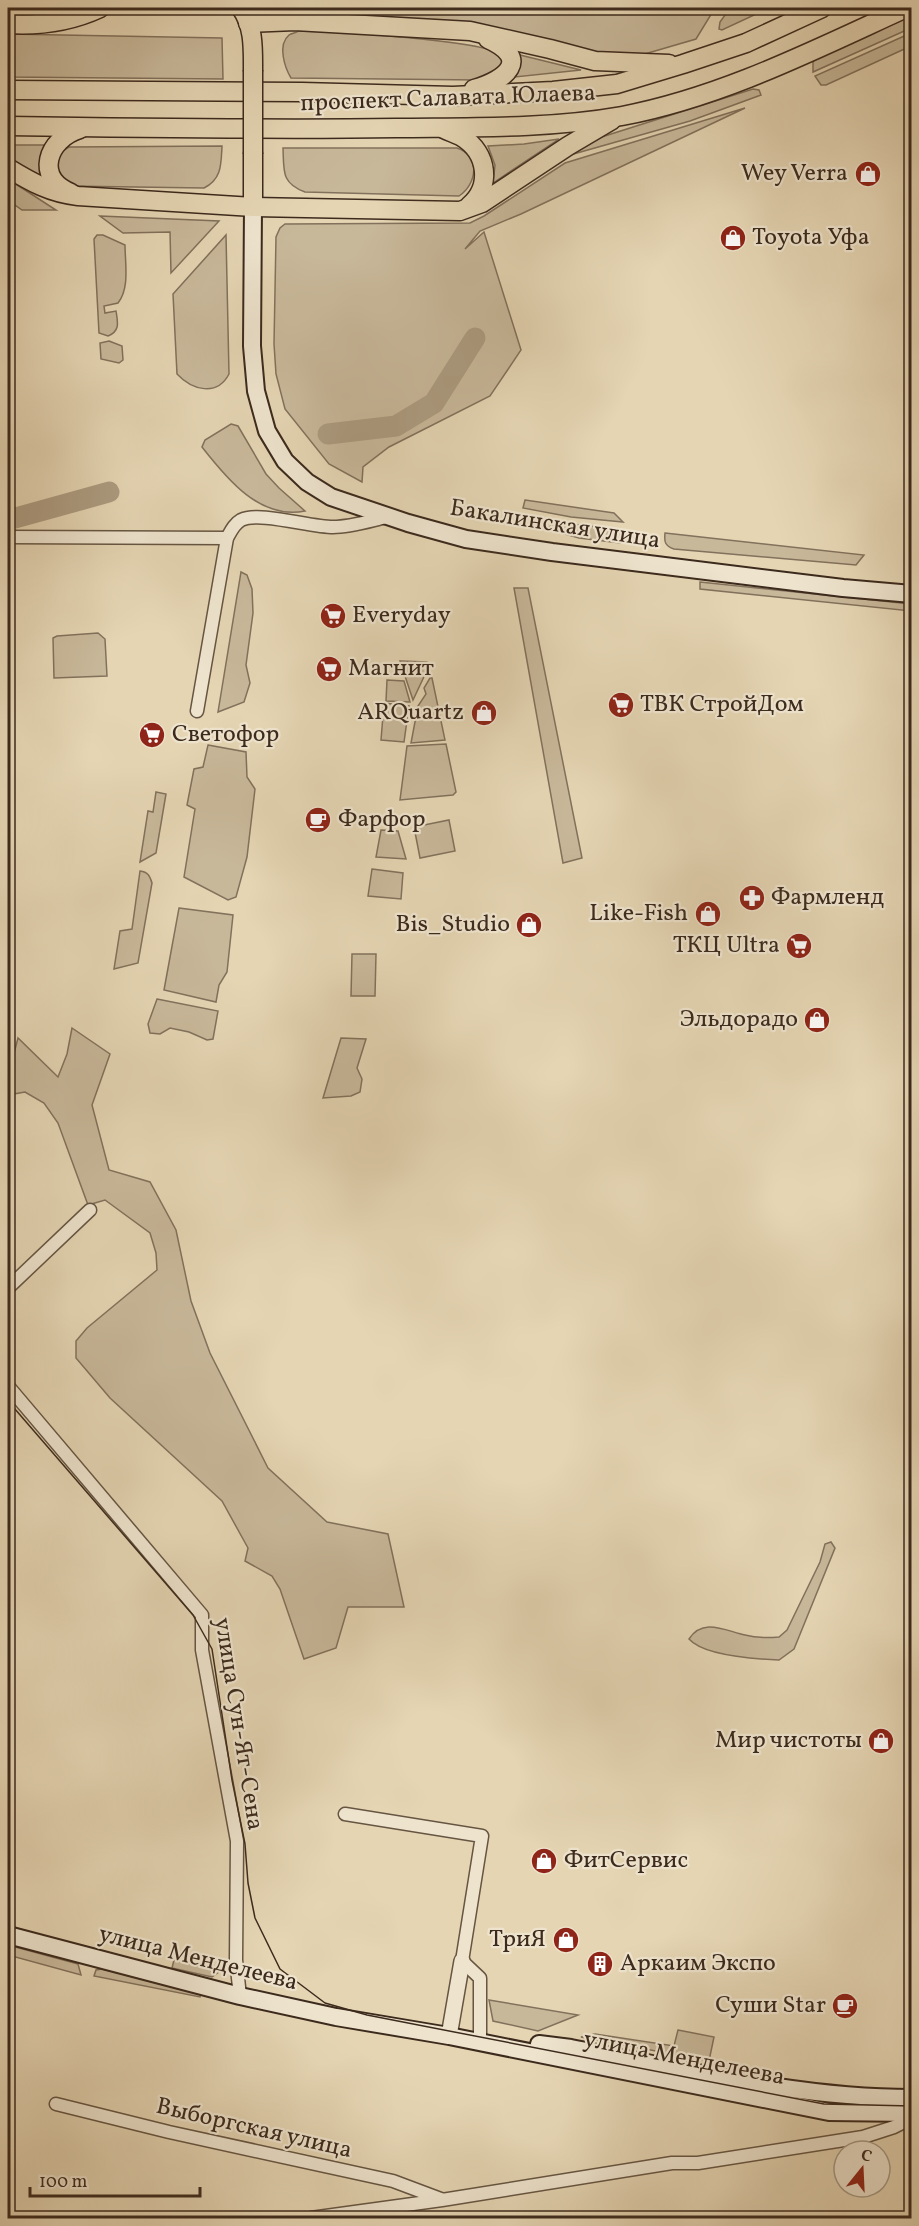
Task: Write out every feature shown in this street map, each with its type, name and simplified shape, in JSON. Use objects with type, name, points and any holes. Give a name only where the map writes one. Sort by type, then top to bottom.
[{"type":"main road","points":[[8,24],[38,25],[58,22],[100,8]]},
{"type":"main road","name":"проспект Салавата Юлаева","points":[[8,88],[453,96],[553,91],[617,84],[683,64],[747,43],[822,8]]},
{"type":"main road","name":"проспект Салавата Юлаева","points":[[8,126],[440,128],[554,124],[622,116],[683,101],[764,73],[906,8]]},
{"type":"main road","points":[[254,207],[252,40],[247,13],[295,21],[470,31],[595,61],[683,64]]},
{"type":"main road","points":[[453,96],[498,81],[505,76],[510,66],[510,56],[504,48],[470,31]]},
{"type":"main road","points":[[8,168],[51,192],[78,196],[254,207],[460,211],[482,203],[568,146],[622,116]]},
{"type":"main road","points":[[78,196],[54,181],[49,167],[50,158],[58,141],[66,134],[87,127]]},
{"type":"main road","points":[[440,128],[463,138],[471,145],[482,160],[484,168],[483,184],[477,198],[460,211]]},
{"type":"main road","name":"Бакалинская улица","points":[[254,207],[252,346],[256,391],[267,431],[285,460],[307,482],[331,497],[387,517],[466,539],[552,552],[843,588],[912,594]]},
{"type":"main road","name":"улица Менделеева","points":[[8,1935],[240,1996],[336,2017],[449,2036],[829,2112],[912,2115]]},
{"type":"main road","name":"улица Менделеева","points":[[449,2036],[480,2037],[571,2048],[801,2091],[869,2098],[912,2098]]},
{"type":"street","points":[[291,8],[345,8]]},
{"type":"street","points":[[197,711],[227,538],[235,525],[253,517],[333,527],[357,525],[387,517]]},
{"type":"street","points":[[8,537],[227,538]]},
{"type":"street","points":[[8,1288],[90,1210]]},
{"type":"street","name":"улица Сун-Ят-Сена","points":[[8,1386],[202,1616],[202,1650],[237,1841],[236,1960],[240,1996]]},
{"type":"street","points":[[345,1814],[483,1836],[449,2036]]},
{"type":"street","points":[[462,1961],[480,1978],[480,2037]]},
{"type":"street","name":"Выборгская улица","points":[[56,2104],[169,2132],[393,2181],[442,2200]]},
{"type":"street","points":[[311,2218],[442,2200],[672,2163],[698,2163],[863,2137],[894,2127],[912,2115]]},
{"type":"shaded area","points":[[352,8],[715,8],[696,39],[631,58],[326,14]]},
{"type":"shaded area","points":[[730,8],[769,8],[722,30],[719,29],[720,22]]},
{"type":"shaded area","points":[[911,16],[911,28],[813,72],[813,62],[817,58]]},
{"type":"shaded area","points":[[299,31],[404,37],[465,44],[499,54],[503,67],[480,80],[291,78],[286,68],[283,45],[289,35]]},
{"type":"shaded area","points":[[911,33],[911,46],[826,85],[821,85],[815,76]]},
{"type":"shaded area","points":[[8,34],[222,38],[223,79],[8,77]]},
{"type":"shaded area","points":[[516,54],[581,70],[515,77]]},
{"type":"shaded area","points":[[753,89],[759,90],[761,95],[690,121],[563,157],[589,141]]},
{"type":"shaded area","points":[[745,108],[521,214],[480,231],[465,249],[484,232],[521,350],[490,396],[389,447],[363,467],[362,482],[329,464],[285,409],[276,374],[274,344],[276,237],[280,228],[285,224],[470,223],[565,163]]},
{"type":"shaded area","points":[[559,139],[493,183],[495,165],[488,146]]},
{"type":"shaded area","points":[[8,145],[46,145],[45,181],[8,164]]},
{"type":"shaded area","points":[[222,146],[221,165],[217,176],[204,188],[66,186],[57,179],[57,154],[69,147]]},
{"type":"shaded area","points":[[283,148],[457,148],[470,157],[474,170],[473,178],[470,185],[459,196],[305,192],[292,185],[285,175]]},
{"type":"shaded area","points":[[8,179],[56,210],[22,210],[8,200]]},
{"type":"shaded area","points":[[100,216],[219,221],[171,273],[170,232],[123,233]]},
{"type":"shaded area","points":[[97,235],[103,235],[125,245],[126,275],[122,297],[118,303],[104,306],[105,313],[116,311],[117,326],[115,332],[108,336],[99,333],[94,239]]},
{"type":"shaded area","points":[[226,235],[229,374],[218,386],[204,389],[190,384],[177,374],[173,294]]},
{"type":"shaded area","points":[[109,341],[122,346],[123,360],[119,363],[101,359],[100,343]]},
{"type":"shaded area","points":[[231,424],[238,426],[266,474],[305,511],[289,512],[259,503],[222,472],[202,447],[205,440]]},
{"type":"shaded area","points":[[525,500],[614,513],[623,522],[571,517],[523,508]]},
{"type":"shaded area","points":[[554,522],[623,530],[620,543],[579,538],[548,529]]},
{"type":"shaded area","points":[[665,533],[864,555],[856,565],[674,549],[666,543]]},
{"type":"shaded area","points":[[241,572],[247,575],[252,589],[253,613],[246,665],[250,683],[244,702],[218,712]]},
{"type":"shaded area","points":[[700,582],[911,604],[911,611],[700,589]]},
{"type":"shaded area","points":[[514,588],[528,588],[582,858],[563,863]]},
{"type":"shaded area","points":[[98,633],[105,639],[107,676],[54,678],[53,638]]},
{"type":"shaded area","points":[[400,661],[427,662],[429,666],[413,700]]},
{"type":"shaded area","points":[[432,678],[445,740],[411,743],[418,706],[426,694],[424,688]]},
{"type":"shaded area","points":[[387,680],[404,681],[410,702],[386,701]]},
{"type":"shaded area","points":[[384,703],[409,706],[404,742],[381,740]]},
{"type":"shaded area","points":[[446,744],[456,792],[453,795],[400,800],[407,746]]},
{"type":"shaded area","points":[[208,745],[246,752],[247,777],[255,789],[247,857],[236,897],[228,900],[184,877],[195,809],[187,805],[194,769],[203,767]]},
{"type":"shaded area","points":[[156,792],[166,794],[156,853],[140,862],[148,811],[153,812]]},
{"type":"shaded area","points":[[449,820],[455,851],[420,858],[414,827]]},
{"type":"shaded area","points":[[381,830],[398,831],[406,859],[376,857]]},
{"type":"shaded area","points":[[372,869],[403,873],[401,899],[368,896]]},
{"type":"shaded area","points":[[140,871],[148,875],[152,883],[138,963],[114,969],[120,931],[132,929]]},
{"type":"shaded area","points":[[179,908],[233,915],[227,972],[219,985],[216,1002],[164,990]]},
{"type":"shaded area","points":[[352,954],[376,954],[375,996],[351,996]]},
{"type":"shaded area","points":[[157,999],[218,1011],[213,1039],[207,1040],[189,1032],[170,1028],[160,1034],[150,1033],[148,1024]]},
{"type":"shaded area","points":[[72,1028],[110,1054],[92,1105],[109,1170],[150,1182],[176,1230],[191,1301],[210,1353],[268,1468],[327,1522],[388,1534],[404,1607],[348,1607],[336,1648],[304,1659],[280,1589],[272,1576],[245,1561],[248,1548],[222,1501],[110,1398],[76,1358],[76,1341],[87,1328],[157,1270],[156,1253],[150,1233],[105,1200],[88,1205],[58,1123],[44,1103],[25,1092],[8,1095],[8,1076],[18,1038],[58,1077],[67,1054]]},
{"type":"shaded area","points":[[341,1038],[366,1039],[357,1068],[362,1079],[360,1092],[351,1096],[323,1098]]},
{"type":"shaded area","points":[[831,1542],[835,1548],[794,1649],[779,1660],[718,1653],[696,1645],[689,1639],[695,1632],[708,1627],[753,1637],[779,1637],[787,1630],[820,1562],[825,1544]]},
{"type":"shaded area","points":[[8,1945],[78,1964],[81,1975],[8,1955]]},
{"type":"shaded area","points":[[174,1960],[220,1971],[212,1977],[172,1968]]},
{"type":"shaded area","points":[[102,1969],[201,1994],[200,1997],[94,1976],[96,1970]]},
{"type":"shaded area","points":[[489,2000],[578,2015],[538,2031],[493,2021]]},
{"type":"shaded area","points":[[678,2030],[714,2037],[709,2061],[581,2037],[595,2034],[674,2046]]},
{"type":"waterway","points":[[328,434],[396,426],[434,403],[475,338]]},
{"type":"waterway","points":[[8,520],[109,492]]},
{"type":"tram line","points":[[8,1401],[193,1615],[212,1649],[232,1780],[245,1844],[248,1883],[255,1918],[280,1969],[325,2003],[367,2015],[824,2104],[912,2106]]},
{"type":"place","name":"Wey Verra","points":[[868,174]]},
{"type":"place","name":"Toyota Уфа","points":[[733,238]]},
{"type":"place","name":"Everyday","points":[[333,616]]},
{"type":"place","name":"Магнит","points":[[329,669]]},
{"type":"place","name":"ТВК СтройДом","points":[[621,705]]},
{"type":"place","name":"ARQuartz","points":[[484,713]]},
{"type":"place","name":"Светофор","points":[[152,735]]},
{"type":"place","name":"Фарфор","points":[[318,820]]},
{"type":"place","name":"Фармленд","points":[[752,898]]},
{"type":"place","name":"Like-Fish","points":[[708,914]]},
{"type":"place","name":"Bis_Studio","points":[[529,925]]},
{"type":"place","name":"ТКЦ Ultra","points":[[799,946]]},
{"type":"place","name":"Эльдорадо","points":[[817,1020]]},
{"type":"place","name":"Мир чистоты","points":[[881,1741]]},
{"type":"place","name":"ФитСервис","points":[[544,1861]]},
{"type":"place","name":"ТриЯ","points":[[566,1940]]},
{"type":"place","name":"Аркаим Экспо","points":[[600,1964]]},
{"type":"place","name":"Суши Star","points":[[845,2006]]}]
